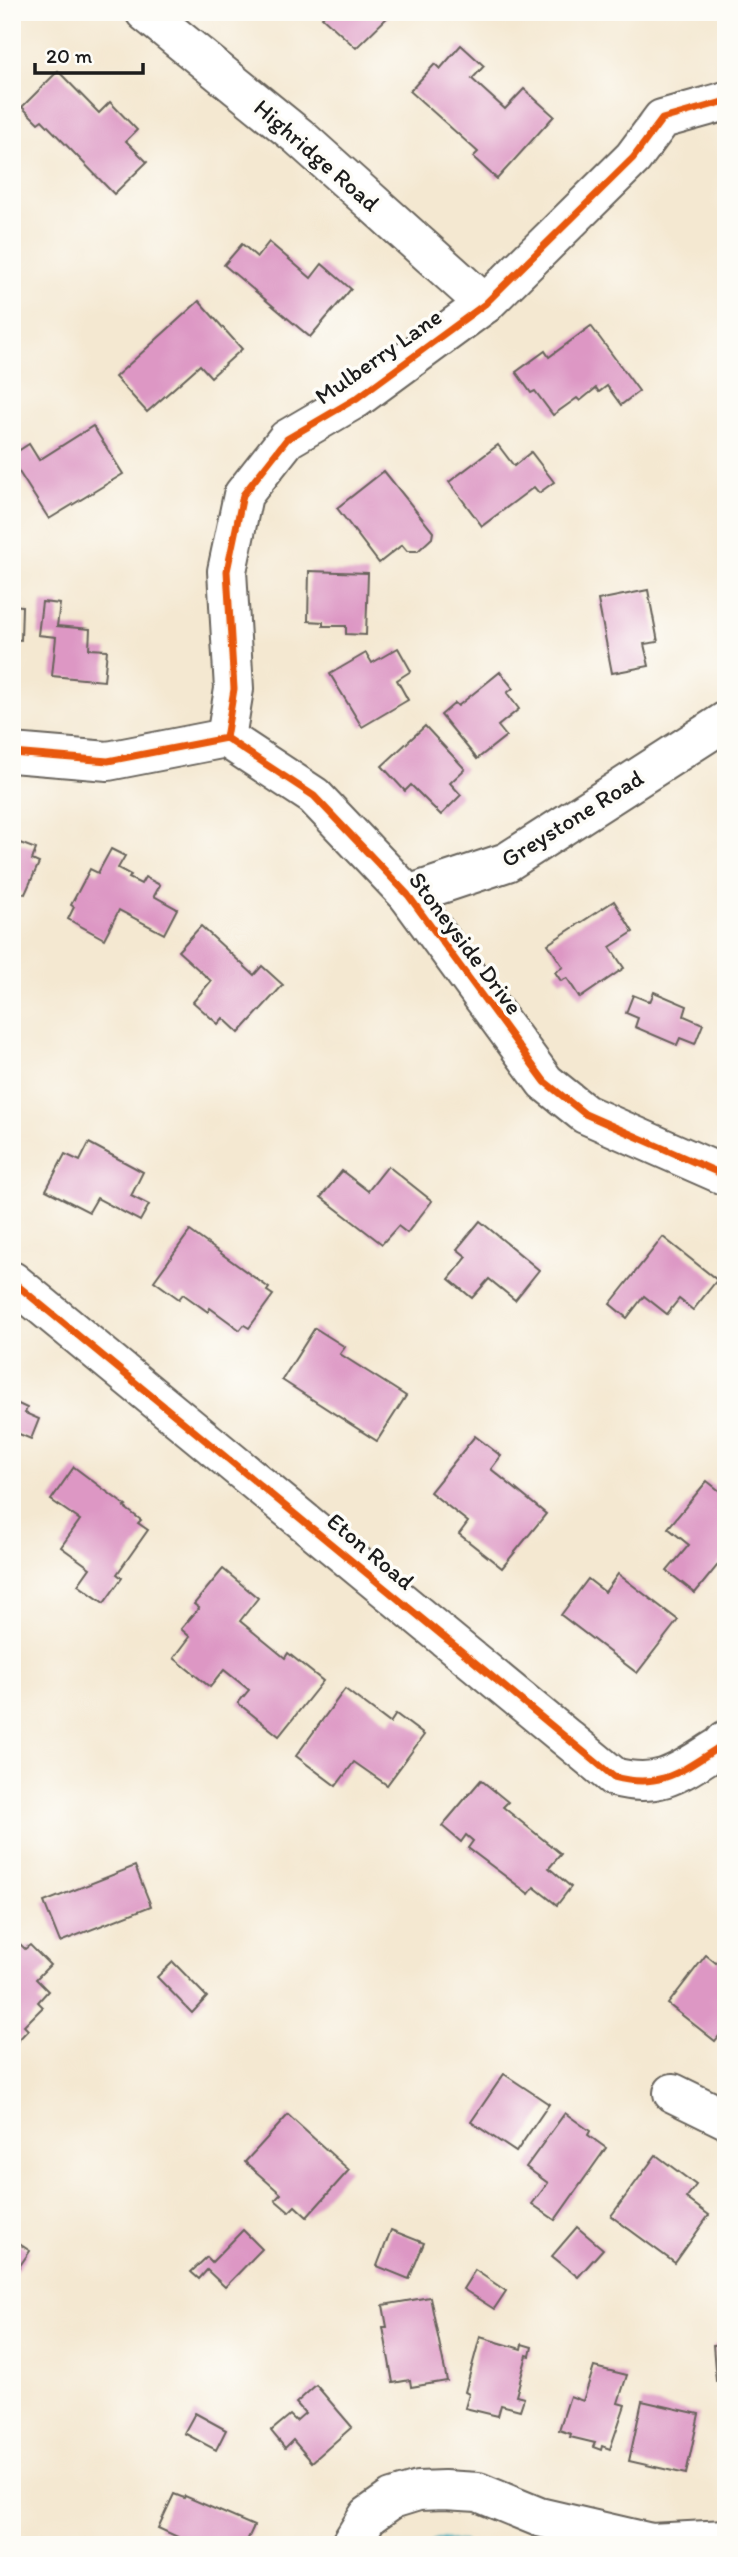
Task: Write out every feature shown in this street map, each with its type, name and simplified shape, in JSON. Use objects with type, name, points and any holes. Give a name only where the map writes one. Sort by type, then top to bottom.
[{"type":"street","name":"Highridge Road","points":[[145,12],[298,136],[485,304]]},
{"type":"street","name":"Mulberry Lane","points":[[226,738],[234,689],[227,571],[243,495],[288,439],[357,398],[485,304],[633,158],[662,119],[726,101]]},
{"type":"street","name":"Greystone Road","points":[[408,895],[507,862],[726,721]]},
{"type":"street","points":[[12,753],[108,761],[226,738]]},
{"type":"street","name":"Stoneyside Drive","points":[[226,738],[314,796],[408,895],[545,1082],[585,1114],[726,1176]]},
{"type":"street","name":"Eton Road","points":[[12,1281],[614,1777],[634,1783],[667,1779],[723,1743]]},
{"type":"street","points":[[673,2093],[726,2119]]},
{"type":"street","points":[[350,2545],[368,2516],[392,2499],[418,2491],[478,2492],[539,2517],[651,2543],[726,2539]]},
{"type":"building","points":[[322,12],[393,12],[356,48],[322,17],[325,14]]},
{"type":"building","points":[[461,45],[484,66],[472,79],[505,109],[524,89],[554,116],[497,179],[473,157],[478,152],[410,91],[435,64],[440,69]]},
{"type":"building","points":[[58,71],[99,113],[110,102],[137,130],[126,141],[147,162],[114,194],[42,120],[38,123],[22,107]]},
{"type":"building","points":[[269,242],[311,278],[322,264],[351,289],[310,337],[224,265],[242,244],[257,257]]},
{"type":"building","points":[[199,301],[242,349],[211,377],[200,365],[147,412],[115,377]]},
{"type":"building","points":[[591,326],[639,391],[621,405],[607,386],[599,392],[596,388],[580,401],[577,398],[553,415],[535,391],[531,393],[516,372],[545,351],[549,357]]},
{"type":"building","points":[[93,426],[123,474],[49,519],[12,461],[12,455],[29,444],[39,460]]},
{"type":"building","points":[[498,445],[514,466],[531,452],[554,482],[539,493],[534,487],[482,526],[449,482]]},
{"type":"building","points":[[384,471],[433,532],[432,538],[418,551],[407,551],[402,545],[379,563],[337,508]]},
{"type":"building","points":[[309,571],[368,573],[366,635],[346,634],[346,626],[323,626],[323,622],[308,621]]},
{"type":"building","points":[[648,590],[658,642],[644,644],[649,666],[612,673],[598,600]]},
{"type":"building","points":[[42,602],[60,604],[57,626],[90,629],[89,649],[107,650],[104,681],[52,676],[56,637],[38,635]]},
{"type":"building","points":[[12,605],[22,606],[21,640],[12,639]]},
{"type":"building","points":[[398,648],[411,671],[397,680],[408,700],[362,727],[330,674],[366,653],[372,663]]},
{"type":"building","points":[[500,672],[513,688],[507,693],[519,709],[498,726],[506,736],[477,759],[441,715],[455,703],[458,706]]},
{"type":"building","points":[[425,726],[465,769],[450,783],[461,795],[441,815],[411,785],[405,791],[382,766]]},
{"type":"building","points":[[12,840],[36,849],[32,860],[39,863],[25,894],[12,889]]},
{"type":"building","points":[[111,849],[125,856],[118,868],[131,875],[129,878],[141,884],[145,877],[160,885],[154,896],[177,909],[164,934],[119,910],[104,939],[68,919],[74,907],[71,905],[90,869],[98,873]]},
{"type":"building","points":[[614,901],[633,932],[610,947],[624,968],[580,998],[567,978],[561,981],[555,972],[563,967],[548,944]]},
{"type":"building","points":[[201,926],[254,975],[262,966],[283,985],[239,1033],[223,1018],[218,1024],[193,1002],[211,981],[178,951]]},
{"type":"building","points":[[654,992],[687,1006],[684,1016],[703,1024],[695,1044],[680,1038],[677,1045],[635,1027],[638,1018],[626,1013],[633,995],[650,1002]]},
{"type":"building","points":[[89,1143],[143,1172],[131,1196],[149,1205],[140,1221],[97,1198],[89,1212],[46,1190],[65,1154],[80,1161]]},
{"type":"building","points":[[388,1166],[432,1201],[407,1233],[398,1226],[382,1244],[321,1197],[342,1171],[368,1191]]},
{"type":"building","points":[[480,1221],[539,1270],[515,1300],[489,1279],[472,1298],[449,1279],[467,1257],[457,1249]]},
{"type":"building","points":[[190,1231],[269,1288],[267,1291],[273,1295],[249,1328],[244,1325],[240,1330],[210,1308],[208,1312],[183,1294],[179,1299],[154,1281]]},
{"type":"building","points":[[663,1237],[717,1280],[693,1310],[679,1299],[667,1314],[644,1296],[627,1318],[610,1304]]},
{"type":"building","points":[[315,1328],[345,1347],[340,1354],[406,1396],[377,1441],[282,1380]]},
{"type":"building","points":[[12,1401],[27,1408],[25,1413],[39,1419],[31,1439],[12,1431]]},
{"type":"building","points":[[475,1436],[501,1456],[491,1469],[546,1514],[502,1568],[459,1534],[468,1522],[430,1492]]},
{"type":"building","points":[[74,1467],[126,1506],[124,1507],[141,1520],[138,1523],[148,1530],[117,1574],[122,1578],[104,1603],[78,1585],[90,1568],[61,1547],[80,1520],[51,1500]]},
{"type":"building","points":[[707,1481],[726,1496],[726,1555],[695,1593],[667,1571],[689,1545],[668,1528]]},
{"type":"building","points":[[223,1569],[258,1598],[240,1621],[285,1658],[288,1653],[323,1681],[279,1736],[238,1703],[249,1690],[224,1670],[210,1687],[174,1658],[190,1637],[181,1629],[199,1608],[194,1604]]},
{"type":"building","points":[[618,1574],[678,1620],[637,1673],[561,1615],[588,1579],[605,1592]]},
{"type":"building","points":[[345,1689],[390,1723],[396,1714],[424,1735],[387,1785],[354,1762],[336,1786],[296,1756]]},
{"type":"building","points":[[481,1780],[508,1802],[503,1807],[561,1854],[549,1868],[571,1887],[557,1905],[534,1887],[529,1894],[468,1848],[473,1841],[466,1835],[461,1842],[442,1826]]},
{"type":"building","points":[[135,1866],[151,1906],[60,1942],[44,1902]]},
{"type":"building","points":[[12,1936],[25,1949],[30,1945],[50,1965],[36,1979],[48,1991],[38,2002],[43,2007],[24,2026],[28,2030],[12,2047]]},
{"type":"building","points":[[726,1950],[726,2027],[715,2041],[668,2004],[706,1955],[716,1963]]},
{"type":"building","points":[[173,1962],[207,1997],[192,2013],[157,1977]]},
{"type":"building","points":[[504,2074],[549,2104],[516,2152],[471,2122]]},
{"type":"building","points":[[565,2113],[590,2131],[588,2135],[606,2148],[555,2220],[532,2204],[548,2183],[526,2167]]},
{"type":"building","points":[[288,2115],[349,2170],[307,2217],[295,2206],[289,2212],[275,2200],[281,2194],[245,2162]]},
{"type":"building","points":[[656,2155],[696,2185],[686,2198],[709,2215],[675,2263],[611,2216]]},
{"type":"building","points":[[577,2227],[603,2249],[578,2277],[552,2256]]},
{"type":"building","points":[[243,2230],[262,2249],[225,2287],[207,2270],[199,2279],[191,2272],[207,2257],[212,2262]]},
{"type":"building","points":[[391,2230],[424,2243],[409,2279],[377,2266]]},
{"type":"building","points":[[12,2239],[30,2251],[12,2277]]},
{"type":"building","points":[[475,2270],[506,2291],[494,2309],[463,2289]]},
{"type":"building","points":[[430,2297],[447,2381],[411,2387],[410,2380],[393,2383],[383,2327],[387,2327],[383,2305]]},
{"type":"building","points":[[480,2337],[521,2349],[522,2344],[532,2347],[530,2356],[527,2355],[516,2396],[524,2398],[520,2410],[501,2405],[498,2416],[465,2408],[469,2394],[465,2392]]},
{"type":"building","points":[[726,2344],[726,2380],[716,2381],[713,2345]]},
{"type":"building","points":[[594,2367],[627,2375],[618,2403],[625,2405],[610,2449],[602,2446],[601,2450],[593,2447],[595,2443],[570,2437],[571,2434],[559,2430],[570,2396],[583,2401]]},
{"type":"building","points":[[316,2385],[352,2427],[312,2462],[293,2440],[285,2448],[271,2431],[290,2415],[296,2421],[305,2413],[296,2403]]},
{"type":"building","points":[[642,2401],[699,2414],[686,2474],[629,2461]]},
{"type":"building","points":[[195,2413],[226,2430],[216,2450],[184,2433]]},
{"type":"building","points":[[174,2494],[184,2498],[185,2496],[254,2526],[245,2545],[195,2545],[158,2528]]},
{"type":"waterway","points":[[434,2545],[462,2545]]},
{"type":"cycle path","points":[[226,738],[234,689],[227,571],[243,495],[287,439],[357,398],[485,304],[633,158],[662,119],[726,101]]},
{"type":"cycle path","points":[[12,753],[108,761],[226,738],[314,796],[408,895],[545,1082],[585,1114],[726,1176]]},
{"type":"cycle path","points":[[12,1281],[614,1777],[645,1781],[659,1779],[683,1770],[726,1740]]}]
